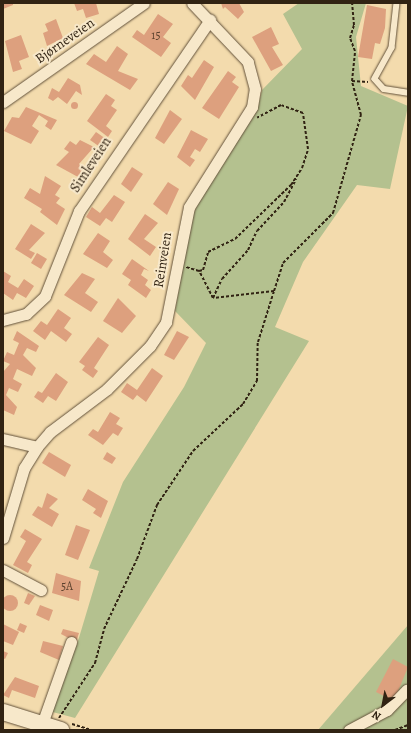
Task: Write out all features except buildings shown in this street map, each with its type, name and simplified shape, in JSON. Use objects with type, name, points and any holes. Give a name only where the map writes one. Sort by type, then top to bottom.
[{"type":"main road","points":[[3,712],[53,728]]},
{"type":"street","name":"Bjørneveien","points":[[3,102],[144,3]]},
{"type":"street","name":"Reinveien","points":[[3,538],[24,468],[37,447],[50,432],[107,389],[158,337],[170,309],[177,263],[189,206],[252,107],[254,78],[240,51],[192,3]]},
{"type":"street","name":"Simleveien","points":[[3,320],[26,314],[45,296],[82,205],[210,20]]},
{"type":"street","points":[[3,439],[37,447]]},
{"type":"street","points":[[3,570],[40,590]]},
{"type":"street","points":[[53,728],[71,642]]},
{"type":"street","points":[[349,730],[387,710],[406,690]]},
{"type":"lane","points":[[397,3],[397,25],[392,48],[376,73],[378,83],[394,93],[408,93]]},
{"type":"path","points":[[53,728],[62,711],[78,692],[95,663],[104,629],[137,559],[157,505],[193,451],[244,404],[254,388],[261,349],[258,342],[283,262],[333,213],[361,115],[352,81],[355,51],[350,38],[354,25],[352,3]]},
{"type":"path","points":[[352,81],[378,83]]},
{"type":"path","points":[[213,298],[222,279],[248,250],[257,231],[284,202],[302,168],[308,149],[303,113],[281,105],[257,119],[243,120]]},
{"type":"path","points":[[177,263],[199,271],[204,270],[208,252],[235,239],[291,185],[302,168]]},
{"type":"path","points":[[199,271],[213,298]]},
{"type":"path","points":[[213,298],[274,291]]},
{"type":"path","points":[[395,730],[408,725]]},
{"type":"green space","points":[[299,3],[366,3],[356,37],[361,86],[408,106],[390,189],[357,185],[303,262],[275,327],[309,341],[75,718],[49,711],[78,641],[99,571],[89,568],[123,482],[184,387],[206,343],[175,311],[191,219],[208,181],[257,110],[262,90],[302,49],[283,14]]},
{"type":"green space","points":[[408,625],[408,730],[318,730]]}]
